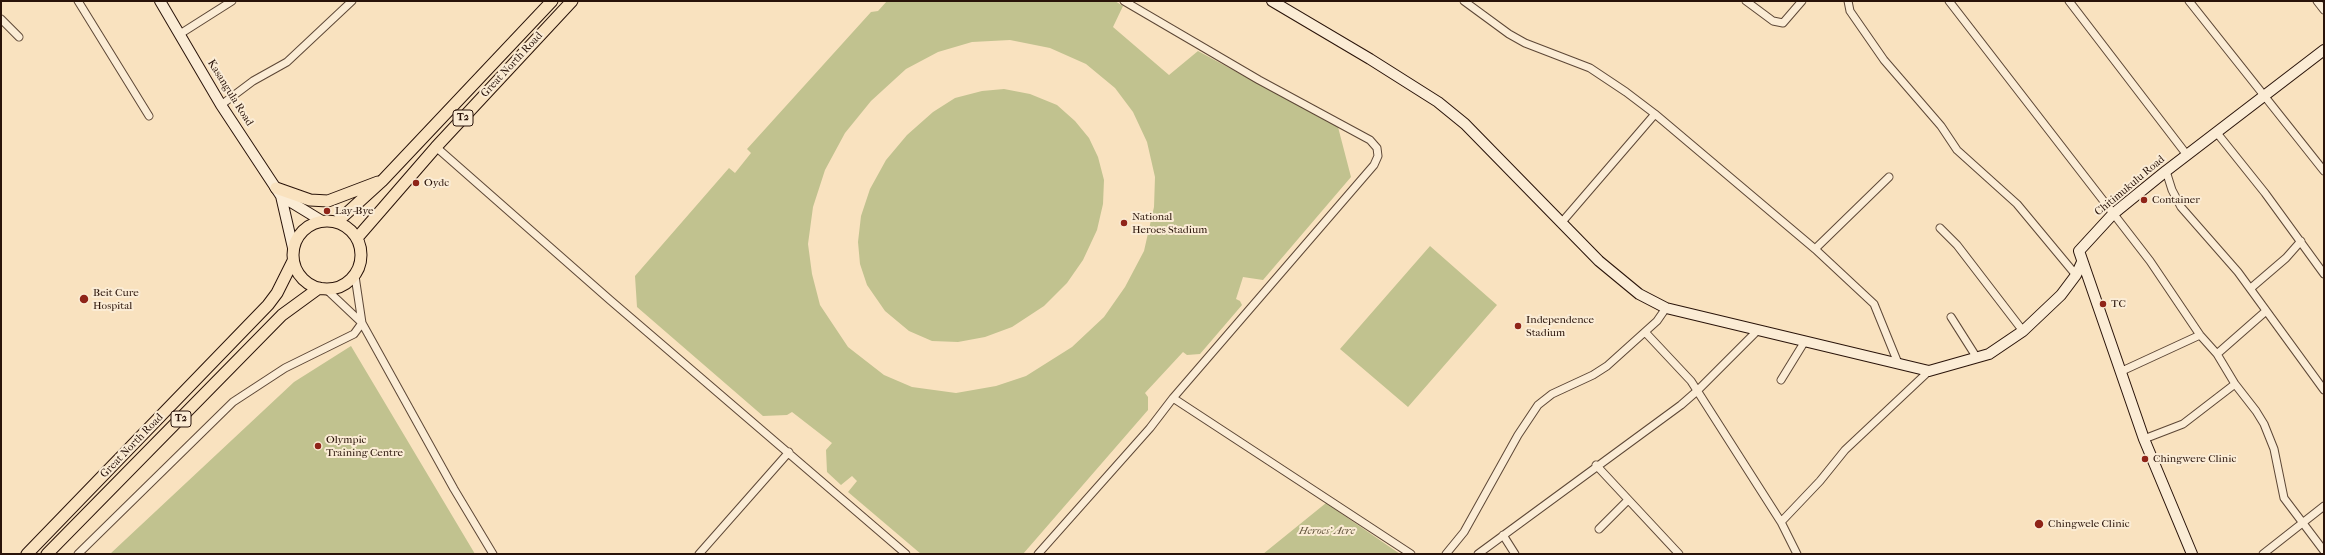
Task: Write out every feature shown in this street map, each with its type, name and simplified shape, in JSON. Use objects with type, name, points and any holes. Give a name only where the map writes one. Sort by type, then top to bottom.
[{"type":"main road","name":"Great North Road","points":[[337,222],[382,181],[552,1]]},
{"type":"main road","name":"Great North Road","points":[[357,238],[436,147],[572,1]]},
{"type":"main road","points":[[279,192],[310,200],[328,200],[382,181]]},
{"type":"main road","name":"T2","points":[[293,261],[294,248],[301,232],[310,225],[322,221],[337,222]]},
{"type":"main road","points":[[337,222],[349,228],[357,238],[362,258],[355,276]]},
{"type":"main road","name":"Great North Road","points":[[27,554],[268,305],[278,293],[293,261]]},
{"type":"main road","points":[[293,261],[302,278],[322,289]]},
{"type":"main road","name":"T2","points":[[322,289],[339,287],[355,276]]},
{"type":"main road","name":"Great North Road","points":[[48,554],[282,315],[322,289]]},
{"type":"street","points":[[78,1],[149,116]]},
{"type":"street","name":"Kasangula Road","points":[[160,1],[222,105],[279,192],[294,248]]},
{"type":"street","points":[[180,34],[232,1]]},
{"type":"street","points":[[222,105],[253,80],[286,62],[352,1]]},
{"type":"street","points":[[1038,554],[1150,428],[1173,398],[1374,165],[1378,156],[1377,148],[1370,140],[1341,122],[1259,80],[1124,1]]},
{"type":"street","points":[[1272,1],[1370,59],[1438,102],[1470,128],[1614,274],[1639,294],[1666,308],[1929,371]]},
{"type":"street","points":[[1464,1],[1509,34],[1525,43],[1590,68],[1626,92],[1655,114],[1815,249],[1874,304],[1898,363]]},
{"type":"street","points":[[1746,1],[1772,20],[1783,23],[1802,1]]},
{"type":"street","points":[[1848,1],[1850,11],[1884,60],[1941,126],[1957,150],[2017,204],[2076,275]]},
{"type":"street","points":[[1949,1],[2150,261],[2200,335],[2217,354],[2235,384],[2264,424],[2274,449],[2284,498],[2324,551]]},
{"type":"street","points":[[2069,1],[2187,155]]},
{"type":"street","points":[[2190,1],[2324,171]]},
{"type":"street","points":[[2317,1],[2324,10]]},
{"type":"street","points":[[1,19],[18,37]]},
{"type":"street","name":"Chitimukulu Road","points":[[2192,554],[2144,439],[2122,371],[2079,251],[2113,214],[2166,171],[2324,50]]},
{"type":"street","points":[[1562,222],[1655,114]]},
{"type":"street","points":[[2217,133],[2301,241],[2324,274]]},
{"type":"street","points":[[436,147],[610,300],[789,452],[906,554]]},
{"type":"street","points":[[2166,171],[2172,190],[2182,207],[2251,288],[2266,312],[2324,390]]},
{"type":"street","points":[[1815,249],[1889,177]]},
{"type":"street","name":"Kasangula Road","points":[[279,192],[322,221]]},
{"type":"street","points":[[1940,228],[1958,245],[2023,331]]},
{"type":"street","points":[[2251,288],[2286,258],[2301,241]]},
{"type":"street","points":[[1781,522],[1820,481],[1846,450],[1929,371],[1989,354],[2023,331],[2061,295],[2076,275],[2082,262]]},
{"type":"street","points":[[355,276],[362,323],[454,489],[493,554]]},
{"type":"street","points":[[322,289],[362,323]]},
{"type":"street","points":[[1446,554],[1464,532],[1518,434],[1538,405],[1552,394],[1593,375],[1607,366],[1657,321],[1666,308]]},
{"type":"street","points":[[2217,354],[2266,312]]},
{"type":"street","points":[[1951,317],[1977,358]]},
{"type":"street","points":[[78,554],[233,402],[285,368],[354,334],[362,323]]},
{"type":"street","points":[[1478,554],[1697,391],[1758,330]]},
{"type":"street","points":[[1645,332],[1691,381],[1781,522],[1796,554]]},
{"type":"street","points":[[2122,371],[2200,335]]},
{"type":"street","points":[[1781,380],[1805,341]]},
{"type":"street","points":[[2144,439],[2183,424],[2235,384]]},
{"type":"street","points":[[1173,398],[1411,554]]},
{"type":"street","points":[[699,554],[789,452]]},
{"type":"street","points":[[1596,465],[1671,543],[1679,554]]},
{"type":"street","points":[[1599,529],[1628,500]]},
{"type":"street","points":[[2264,554],[2324,506]]},
{"type":"street","points":[[1503,536],[1515,554]]},
{"type":"green space","points":[[887,1],[1115,1],[1123,6],[1113,27],[1169,75],[1198,51],[1338,127],[1351,177],[1263,280],[1243,277],[1236,299],[1240,301],[1242,305],[1200,354],[1187,355],[1183,352],[1145,393],[1148,397],[1148,410],[1023,554],[921,554],[848,492],[857,481],[852,476],[841,485],[827,472],[826,450],[832,443],[792,412],[787,415],[763,416],[637,307],[635,276],[729,168],[735,173],[751,153],[747,149],[871,12],[878,11]],"holes":[[[1010,40],[1050,48],[1086,64],[1115,88],[1133,112],[1147,142],[1155,177],[1154,207],[1144,251],[1125,287],[1104,317],[1072,347],[1026,376],[996,386],[956,393],[912,387],[884,375],[848,347],[820,305],[812,274],[808,244],[813,207],[825,170],[845,133],[871,101],[906,69],[938,52],[972,42]]]},
{"type":"green space","points":[[1004,89],[1030,94],[1057,105],[1075,121],[1089,138],[1098,157],[1104,180],[1103,204],[1097,230],[1083,260],[1067,283],[1044,306],[1012,327],[985,337],[958,342],[932,341],[909,331],[885,311],[867,285],[860,264],[858,242],[861,216],[870,189],[886,160],[907,135],[933,112],[955,98],[982,91]]},
{"type":"green space","points":[[1430,246],[1497,305],[1408,407],[1340,349]]},
{"type":"green space","name":"Olympic Training Centre","points":[[351,346],[475,554],[110,554],[294,382]]},
{"type":"green space","name":"Heroes' Acre","points":[[1326,503],[1400,554],[1263,554]]},
{"type":"place","name":"Oydc","points":[[416,183]]},
{"type":"place","name":"Container","points":[[2144,200]]},
{"type":"place","name":"Lay-Bye","points":[[327,211]]},
{"type":"place","name":"National Heroes Stadium","points":[[1124,223]]},
{"type":"place","name":"Beit Cure Hospital","points":[[84,299]]},
{"type":"place","name":"TC","points":[[2103,304]]},
{"type":"place","name":"Independence Stadium","points":[[1518,326]]},
{"type":"place","name":"Olympic Training Centre","points":[[318,446]]},
{"type":"place","name":"Chingwere Clinic","points":[[2145,459]]},
{"type":"place","name":"Chingwele Clinic","points":[[2039,524]]}]
